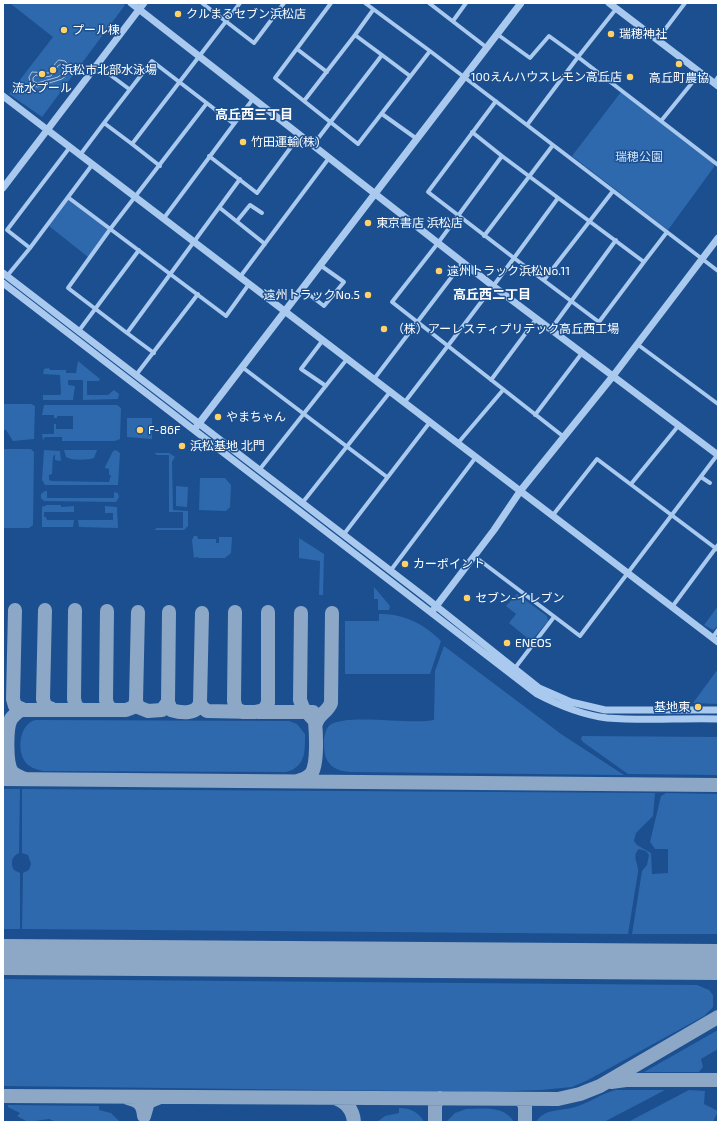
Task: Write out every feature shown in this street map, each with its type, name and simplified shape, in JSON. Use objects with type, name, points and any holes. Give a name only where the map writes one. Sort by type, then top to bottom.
[{"type":"street","points":[[131,3],[493,286],[718,454],[627,572],[580,636],[474,556]]},
{"type":"street","points":[[3,188],[144,3]]},
{"type":"street","points":[[202,3],[254,43],[284,3]]},
{"type":"street","points":[[132,144],[240,3]]},
{"type":"street","points":[[331,3],[275,78],[358,144],[430,51]]},
{"type":"street","points":[[365,3],[527,124],[718,271]]},
{"type":"street","points":[[429,3],[486,47]]},
{"type":"street","points":[[453,21],[466,3]]},
{"type":"street","points":[[195,429],[521,3]]},
{"type":"street","points":[[609,3],[700,73],[717,82]]},
{"type":"street","points":[[657,40],[685,3]]},
{"type":"street","points":[[527,124],[616,8]]},
{"type":"street","points":[[304,101],[373,10]]},
{"type":"street","points":[[497,34],[530,58],[549,36],[718,165]]},
{"type":"street","points":[[355,35],[410,76]]},
{"type":"street","points":[[297,49],[327,72]]},
{"type":"street","points":[[313,145],[382,55]]},
{"type":"street","points":[[80,155],[129,89],[152,61],[234,124]]},
{"type":"street","points":[[97,64],[129,89]]},
{"type":"street","points":[[661,121],[700,73]]},
{"type":"street","points":[[3,96],[404,403],[521,490],[715,640],[718,630]]},
{"type":"street","points":[[164,218],[253,99]]},
{"type":"street","points":[[496,101],[428,192],[484,236],[599,322],[667,232]]},
{"type":"street","points":[[154,353],[95,310],[68,288],[111,228],[207,104]]},
{"type":"street","points":[[382,114],[417,139]]},
{"type":"street","points":[[104,123],[160,166]]},
{"type":"street","points":[[472,132],[528,176],[590,220],[644,262]]},
{"type":"street","points":[[209,156],[258,193],[300,135]]},
{"type":"street","points":[[484,236],[553,145]]},
{"type":"street","points":[[30,248],[7,230],[70,147]]},
{"type":"street","points":[[502,156],[438,243],[392,302],[564,438]]},
{"type":"street","points":[[240,277],[329,158]]},
{"type":"street","points":[[92,165],[69,198],[30,248],[5,274],[78,332],[200,422],[391,570],[539,688],[570,702],[596,709],[618,711],[718,710]]},
{"type":"street","points":[[127,333],[240,179]]},
{"type":"street","points":[[544,280],[613,190]]},
{"type":"street","points":[[69,198],[111,228],[226,316],[250,284]]},
{"type":"street","points":[[404,403],[558,198]]},
{"type":"street","points":[[237,221],[250,204],[262,213]]},
{"type":"street","points":[[220,208],[265,244]]},
{"type":"street","points":[[431,613],[521,490],[613,376],[718,238]]},
{"type":"street","points":[[551,329],[616,240]]},
{"type":"street","points":[[78,332],[139,250]]},
{"type":"street","points":[[374,379],[463,262]]},
{"type":"street","points":[[302,289],[324,306],[344,282],[320,265]]},
{"type":"street","points":[[3,283],[195,429],[537,694],[555,703],[581,712],[606,718],[718,718]]},
{"type":"street","points":[[136,376],[198,294]]},
{"type":"street","points":[[491,380],[537,318]]},
{"type":"street","points":[[323,340],[301,369],[326,386]]},
{"type":"street","points":[[637,344],[718,404]]},
{"type":"street","points":[[535,415],[582,353]]},
{"type":"street","points":[[260,469],[305,415],[347,359]]},
{"type":"street","points":[[242,367],[387,477]]},
{"type":"street","points":[[458,443],[503,390]]},
{"type":"street","points":[[303,502],[390,392]]},
{"type":"street","points":[[344,534],[430,422]]},
{"type":"street","points":[[631,484],[679,425]]},
{"type":"street","points":[[391,570],[476,456]]},
{"type":"street","points":[[553,515],[597,459],[717,548],[672,607]]},
{"type":"street","points":[[700,477],[710,483]]},
{"type":"street","points":[[515,668],[554,617]]},
{"type":"green space","name":"浜松市北部水泳場","points":[[122,3],[125,5],[42,117],[9,94],[53,37],[11,4]]},
{"type":"green space","name":"瑞穂公園","points":[[621,92],[714,163],[714,167],[668,230],[572,156]]},
{"type":"green space","points":[[69,199],[108,229],[88,257],[49,226]]},
{"type":"green space","points":[[78,361],[100,379],[99,381],[87,381],[87,395],[108,395],[114,390],[119,394],[118,399],[83,400],[83,380],[68,380],[68,385],[75,386],[73,400],[43,400],[43,395],[60,395],[61,393],[60,375],[43,374],[44,369],[49,368],[50,370],[66,370],[66,373],[76,373]]},
{"type":"green space","points":[[3,404],[31,404],[35,406],[34,439],[13,441],[6,430],[3,430]]},
{"type":"green space","points":[[44,405],[117,405],[121,408],[120,439],[115,441],[62,441],[62,437],[45,437],[43,440],[42,434],[54,434],[54,424],[56,424],[56,429],[73,429],[73,416],[57,416],[57,418],[54,418],[54,415],[42,415]]},
{"type":"green space","points":[[127,418],[152,418],[152,439],[127,437]]},
{"type":"green space","points":[[3,449],[31,449],[34,452],[33,525],[29,528],[3,528]]},
{"type":"green space","points":[[44,450],[60,451],[61,461],[55,460],[55,454],[53,457],[52,474],[49,475],[49,480],[109,482],[111,475],[109,475],[109,469],[105,467],[113,451],[116,450],[120,453],[118,485],[45,485],[42,480]]},
{"type":"green space","points":[[64,450],[97,450],[94,458],[80,460],[66,457]]},
{"type":"green space","points":[[154,453],[169,453],[175,457],[172,462],[173,510],[188,511],[188,526],[184,530],[154,530],[157,528],[183,528],[183,512],[169,512],[169,455],[157,455]]},
{"type":"green space","points":[[200,478],[225,478],[231,485],[230,507],[226,511],[199,510]]},
{"type":"green space","points":[[176,486],[188,487],[187,507],[176,506]]},
{"type":"green space","points":[[47,491],[47,498],[114,498],[114,492],[118,493],[119,497],[116,502],[44,501],[41,498],[41,494]]},
{"type":"green space","points":[[47,505],[61,505],[61,507],[74,506],[74,512],[44,512],[44,517],[46,517],[47,520],[74,520],[73,527],[42,527],[42,507]]},
{"type":"green space","points":[[105,506],[117,507],[118,528],[79,527],[78,520],[113,520],[113,513],[105,513]]},
{"type":"green space","points":[[194,536],[197,536],[198,539],[216,539],[216,543],[219,543],[219,537],[232,537],[231,553],[225,558],[194,558],[192,540]]},
{"type":"green space","points":[[299,538],[324,554],[323,595],[319,595],[320,561],[299,558]]},
{"type":"green space","points":[[374,587],[390,606],[389,610],[378,610],[378,599],[374,599]]},
{"type":"green space","points":[[517,594],[547,616],[548,621],[531,641],[509,623],[516,614],[506,606]]},
{"type":"green space","points":[[718,606],[718,626],[713,630],[704,625]]},
{"type":"green space","points":[[379,614],[396,615],[413,621],[428,629],[441,641],[430,674],[345,674],[345,621],[379,621]]},
{"type":"green space","points":[[444,646],[561,734],[624,775],[350,772],[331,766],[326,758],[324,744],[325,733],[330,725],[338,722],[364,719],[410,721],[434,720],[435,671]]},
{"type":"green space","points":[[718,669],[718,704],[693,703]]},
{"type":"green space","points":[[35,720],[289,721],[297,724],[305,734],[305,746],[301,762],[293,770],[286,772],[43,771],[30,766],[24,760],[20,743],[26,726]]},
{"type":"green space","points":[[582,736],[718,737],[718,775],[628,774],[583,742],[581,739]]},
{"type":"green space","points":[[3,789],[20,789],[19,853],[13,858],[12,862],[14,870],[20,873],[20,929],[3,929]]},
{"type":"green space","points":[[22,789],[655,793],[653,816],[636,833],[634,841],[637,845],[651,853],[652,874],[668,873],[668,849],[655,849],[650,842],[661,796],[666,793],[718,794],[718,934],[632,934],[642,871],[647,865],[649,855],[646,851],[639,849],[635,857],[638,872],[628,934],[22,929],[23,873],[29,870],[31,864],[28,855],[22,853]]},
{"type":"green space","points":[[3,979],[697,985],[709,990],[713,995],[713,1007],[704,1016],[588,1080],[572,1087],[486,1092],[3,1086]]},
{"type":"green space","points":[[718,1030],[718,1049],[701,1059],[703,1067],[699,1072],[644,1072]]},
{"type":"green space","points":[[616,1090],[665,1090],[604,1122],[536,1122],[540,1117],[549,1112],[572,1108]]},
{"type":"green space","points":[[689,1090],[705,1091],[704,1104],[718,1111],[713,1122],[628,1122]]},
{"type":"green space","points":[[8,1105],[99,1106],[99,1110],[111,1113],[120,1122],[56,1122],[49,1119],[28,1122],[17,1116],[20,1113],[8,1107]]},
{"type":"green space","points":[[399,1108],[414,1111],[424,1122],[377,1122],[385,1116],[399,1113]]},
{"type":"green space","points":[[466,1109],[499,1110],[510,1117],[514,1122],[446,1122],[455,1113]]},
{"type":"shaded area","name":"流水プール","points":[[59,60],[65,61],[69,66],[67,75],[62,79],[37,87],[30,83],[29,77],[32,72],[49,73]],"holes":[[[62,64],[65,68],[62,74],[58,77],[37,83],[33,81],[33,78],[36,75],[45,77],[51,76],[58,66]]]},
{"type":"taxiway","points":[[15,610],[13,699],[15,706],[22,709]]},
{"type":"taxiway","points":[[45,610],[43,699],[45,706],[52,709]]},
{"type":"taxiway","points":[[75,610],[74,699],[76,707],[82,710]]},
{"type":"taxiway","points":[[107,611],[106,700],[108,707],[114,710]]},
{"type":"taxiway","points":[[136,701],[138,612]]},
{"type":"taxiway","points":[[168,702],[169,612]]},
{"type":"taxiway","points":[[235,612],[234,701],[236,709],[243,712]]},
{"type":"taxiway","points":[[25,779],[12,772],[8,754],[9,724],[11,719],[20,710],[126,710],[134,707],[136,701],[138,707],[148,711],[162,710],[168,702],[171,710],[179,712],[193,711],[199,706],[200,702],[202,707],[207,711],[255,712],[264,710],[268,703],[268,612]]},
{"type":"taxiway","points":[[200,702],[202,613]]},
{"type":"taxiway","points":[[297,781],[304,779],[311,774],[315,763],[316,748],[315,721],[303,708],[300,700],[301,613]]},
{"type":"taxiway","points":[[316,724],[331,703],[332,613]]},
{"type":"taxiway","points":[[258,712],[313,712]]},
{"type":"taxiway","points":[[3,779],[718,785]]},
{"type":"taxiway","points":[[698,962],[714,964],[718,967]]},
{"type":"taxiway","points":[[3,1096],[558,1099],[580,1094],[600,1086],[718,1017]]},
{"type":"taxiway","points":[[611,1082],[626,1080],[718,1080]]},
{"type":"taxiway","points":[[128,1098],[135,1100],[140,1104],[143,1109],[144,1116],[148,1102],[160,1097]]},
{"type":"taxiway","points":[[335,1098],[349,1107],[354,1122]]},
{"type":"taxiway","points":[[435,1122],[435,1104],[440,1098]]},
{"type":"taxiway","points":[[520,1099],[525,1105],[525,1122]]},
{"type":"runway","points":[[3,957],[718,962]]},
{"type":"place","name":"クルまるセブン浜松店","points":[[178,14]]},
{"type":"place","name":"プール棟","points":[[64,30]]},
{"type":"place","name":"瑞穂神社","points":[[611,34]]},
{"type":"place","name":"高丘町農協","points":[[679,64]]},
{"type":"place","name":"浜松市北部水泳場","points":[[53,70]]},
{"type":"place","name":"流水プール","points":[[42,74]]},
{"type":"place","name":"100えんハウスレモン高丘店","points":[[630,77]]},
{"type":"place","name":"竹田運輸(株)","points":[[243,142]]},
{"type":"place","name":"東京書店 浜松店","points":[[368,223]]},
{"type":"place","name":"遠州トラック浜松No.11","points":[[439,271]]},
{"type":"place","name":"遠州トラックNo.5","points":[[368,295]]},
{"type":"place","name":"（株）アーレスティプリテック高丘西工場","points":[[384,329]]},
{"type":"place","name":"やまちゃん","points":[[218,417]]},
{"type":"place","name":"F-86F","points":[[140,430]]},
{"type":"place","name":"浜松基地 北門","points":[[182,446]]},
{"type":"place","name":"カーポイント","points":[[405,564]]},
{"type":"place","name":"セブン-イレブン","points":[[467,598]]},
{"type":"place","name":"ENEOS","points":[[507,643]]},
{"type":"place","name":"基地東","points":[[698,707]]},
{"type":"district","name":"高丘西三丁目","points":[[254,115]]},
{"type":"district","name":"高丘西二丁目","points":[[492,295]]}]
